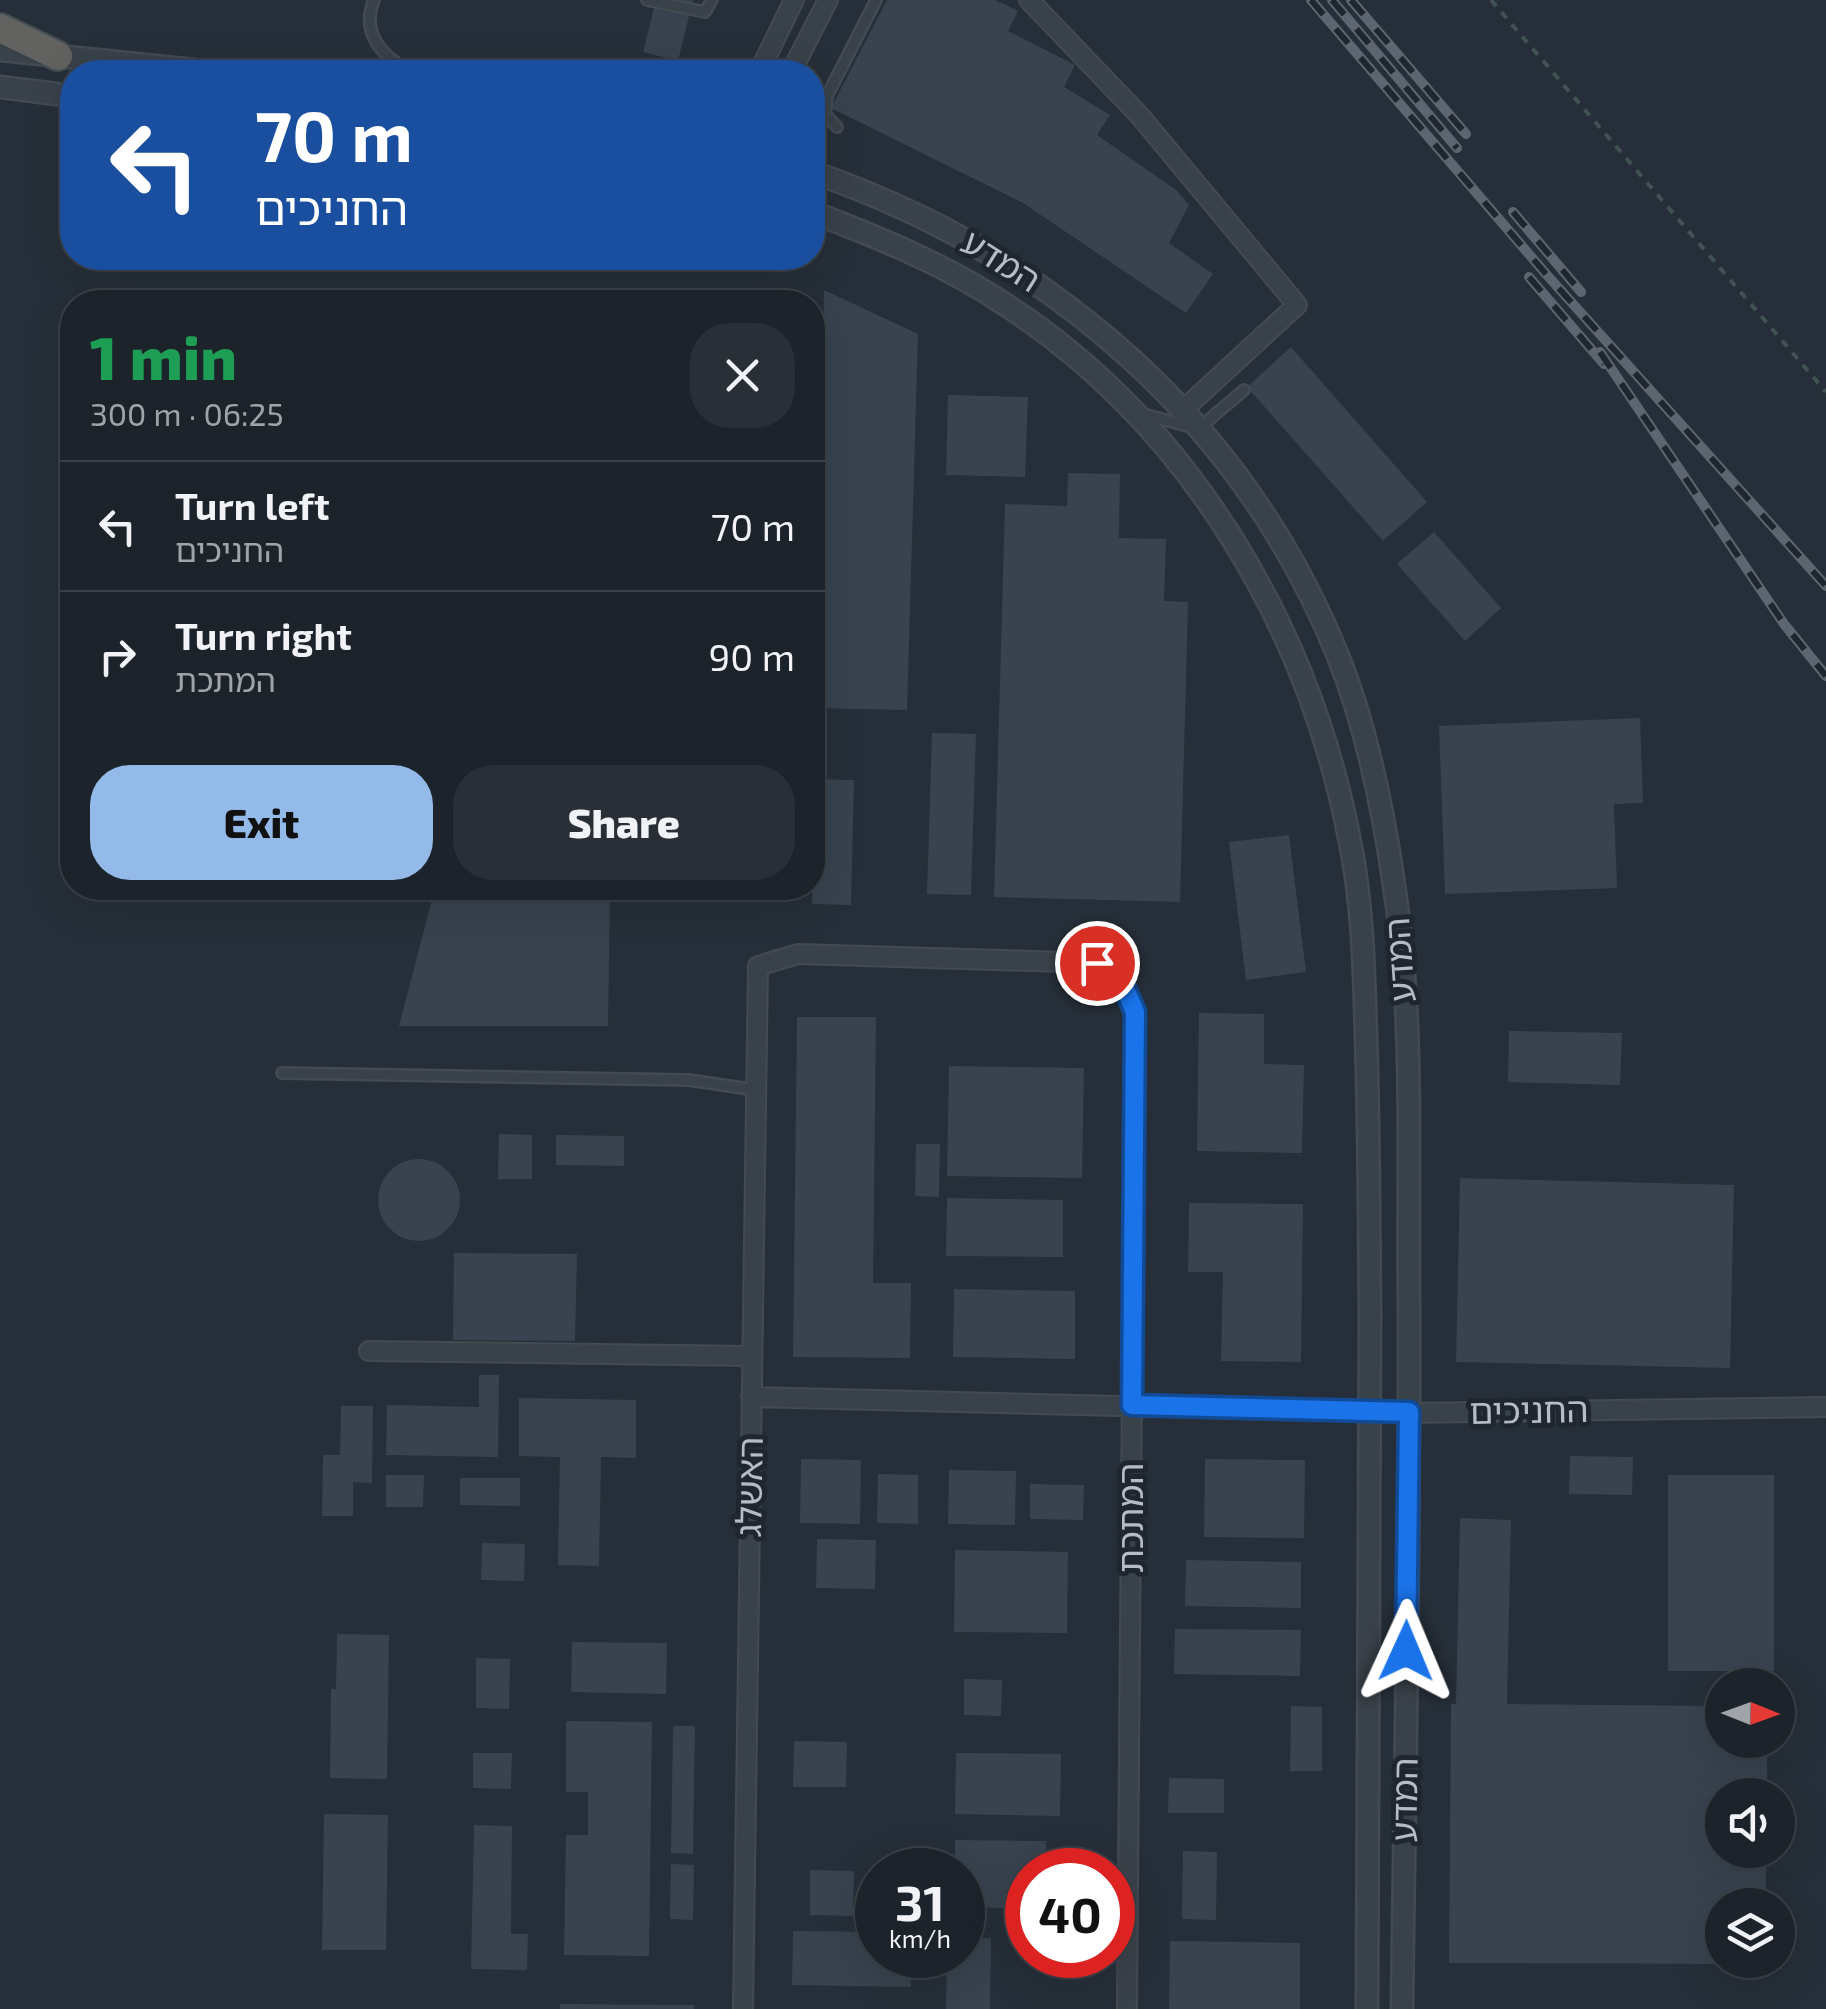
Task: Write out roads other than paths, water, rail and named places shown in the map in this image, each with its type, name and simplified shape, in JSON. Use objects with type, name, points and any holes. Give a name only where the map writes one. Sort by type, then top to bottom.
[{"type":"highway","points":[[0,28],[58,56]]},
{"type":"street","points":[[797,60],[828,0]]},
{"type":"street","points":[[1029,0],[1140,116],[1297,304],[1183,410]]},
{"type":"street","points":[[764,60],[788,4]]},
{"type":"street","points":[[0,50],[97,60]]},
{"type":"street","points":[[0,87],[60,94]]},
{"type":"street","name":"המדע","points":[[825,174],[945,227],[1023,272],[1094,324],[1183,410],[1282,542],[1340,660],[1384,822],[1396,898],[1403,984],[1409,1412],[1402,2009]]},
{"type":"street","name":"המדע","points":[[825,217],[936,264],[1006,305],[1064,348],[1132,410],[1199,490],[1243,554],[1281,624],[1311,698],[1333,768],[1351,844],[1363,936],[1369,1127],[1367,2009]]},
{"type":"street","name":"המתכת","points":[[758,966],[798,954],[1097,963],[1123,984],[1135,1012],[1127,2009]]},
{"type":"street","name":"האשלג","points":[[743,2009],[758,966]]},
{"type":"street","points":[[369,1352],[752,1356]]},
{"type":"street","name":"החניכים","points":[[751,1398],[1370,1412],[1826,1406]]},
{"type":"lane","points":[[374,0],[371,34],[392,60]]},
{"type":"lane","points":[[648,0],[706,12],[712,0]]},
{"type":"lane","points":[[837,127],[825,114],[827,96],[876,0]]},
{"type":"lane","points":[[1132,410],[1198,429],[1244,390]]},
{"type":"lane","points":[[282,1073],[689,1080],[756,1090]]},
{"type":"railway","points":[[1311,0],[1546,274],[1826,586]]},
{"type":"railway","points":[[1332,0],[1457,148]]},
{"type":"railway","points":[[1351,0],[1466,134]]},
{"type":"railway","points":[[1513,212],[1581,292]]},
{"type":"railway","points":[[1529,277],[1604,364]]},
{"type":"railway","points":[[1600,352],[1784,624],[1826,676]]}]
